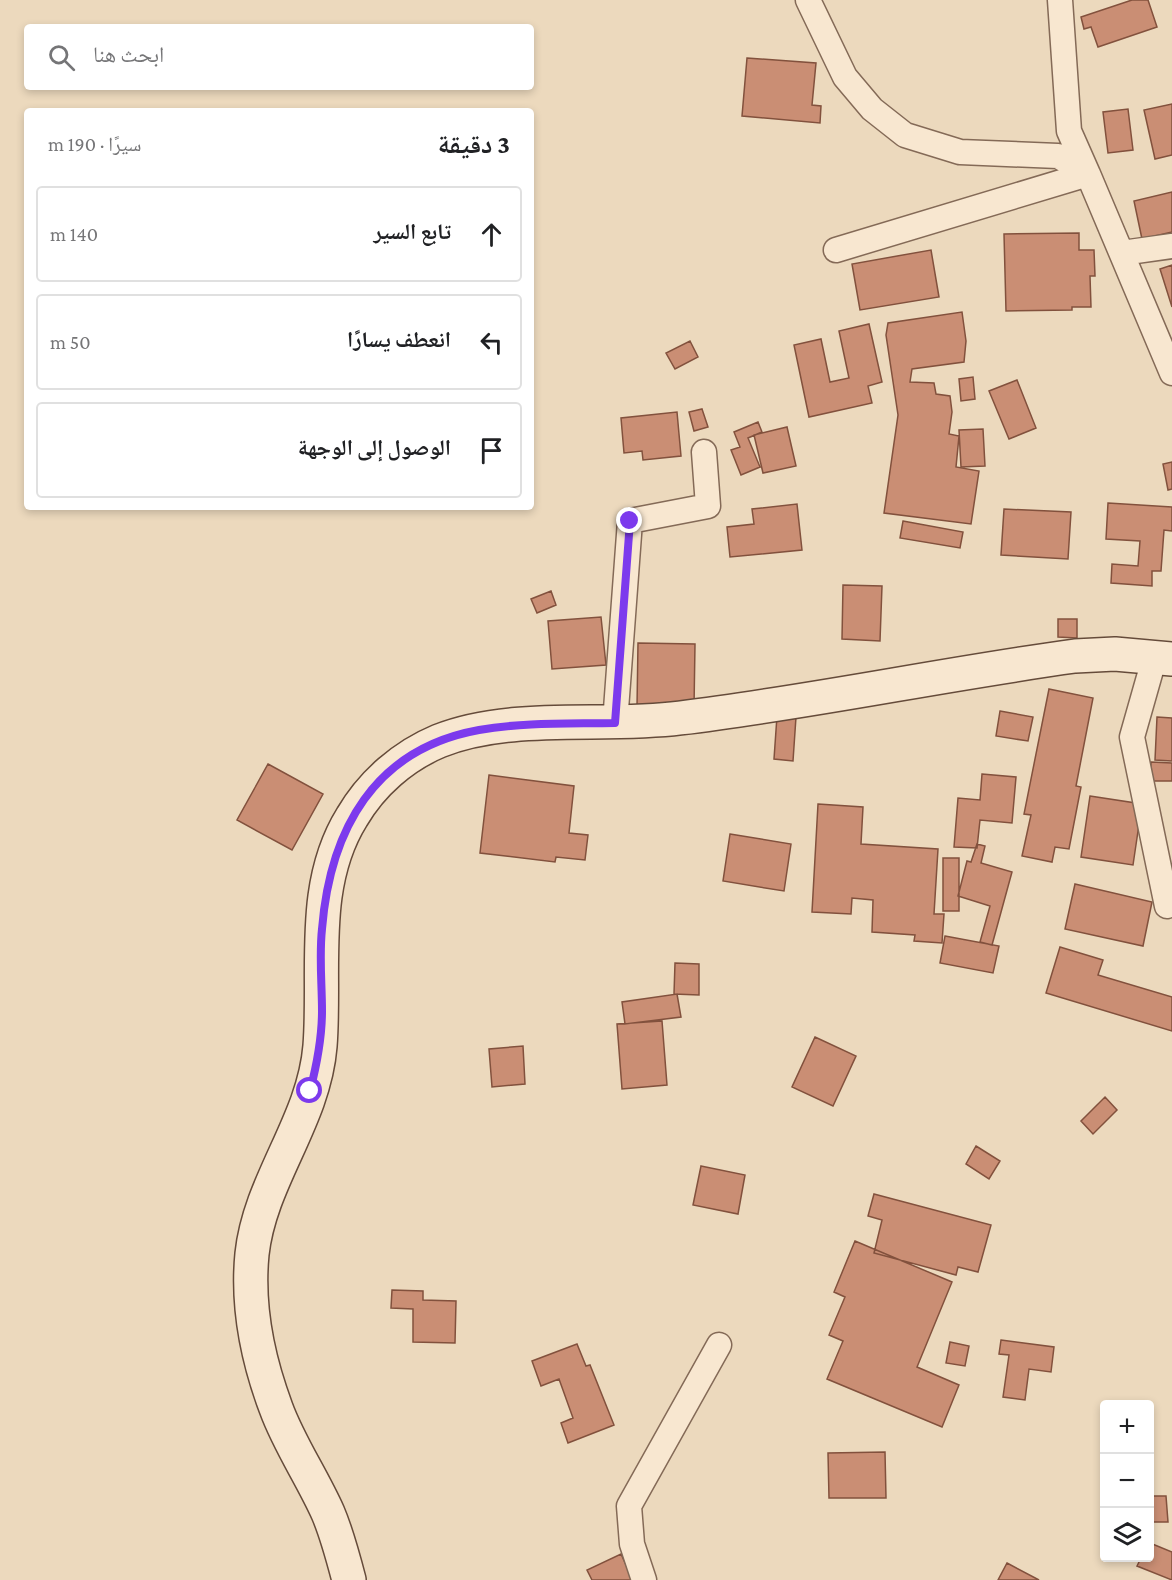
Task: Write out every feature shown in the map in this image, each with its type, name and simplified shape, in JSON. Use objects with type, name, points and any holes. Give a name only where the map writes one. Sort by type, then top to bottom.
[{"type":"main road","points":[[349,1580],[328,1513],[276,1410],[255,1333],[251,1293],[252,1253],[260,1214],[274,1176],[296,1136],[320,1053],[321,933],[325,893],[334,854],[351,818],[374,785],[404,759],[440,741],[478,730],[518,725],[678,719],[1075,656],[1115,654],[1163,658]]},
{"type":"street","points":[[808,0],[845,77],[872,109],[905,135],[960,152],[1058,156],[1088,174]]},
{"type":"street","points":[[1060,0],[1069,131],[1172,373]]},
{"type":"street","points":[[836,250],[1088,174]]},
{"type":"street","points":[[1122,253],[1172,246]]},
{"type":"street","points":[[615,723],[630,521],[708,506],[704,452]]},
{"type":"street","points":[[1163,658],[1132,737],[1167,906]]},
{"type":"street","points":[[644,1580],[632,1544],[629,1506],[719,1345]]},
{"type":"building","points":[[1132,0],[1148,0],[1157,27],[1098,47],[1091,27],[1084,29],[1081,17]]},
{"type":"building","points":[[747,58],[816,63],[812,105],[821,106],[820,123],[742,116]]},
{"type":"building","points":[[1172,104],[1172,155],[1155,159],[1144,110]]},
{"type":"building","points":[[1128,109],[1133,150],[1108,153],[1103,112]]},
{"type":"building","points":[[1172,192],[1172,232],[1142,239],[1134,201]]},
{"type":"building","points":[[1079,233],[1079,250],[1094,250],[1095,276],[1090,276],[1091,307],[1072,307],[1072,310],[1006,311],[1004,234]]},
{"type":"building","points":[[931,250],[939,297],[860,310],[852,264]]},
{"type":"building","points":[[1172,265],[1172,307],[1160,269]]},
{"type":"building","points":[[962,312],[966,341],[964,362],[912,369],[910,382],[934,383],[936,394],[950,396],[952,412],[949,434],[959,436],[956,467],[979,471],[971,524],[884,513],[898,415],[886,335],[888,323]]},
{"type":"building","points":[[869,324],[882,382],[868,386],[872,403],[809,417],[794,345],[821,339],[830,382],[849,378],[839,331]]},
{"type":"building","points":[[690,341],[698,357],[675,369],[666,353]]},
{"type":"building","points":[[973,377],[975,399],[961,401],[959,379]]},
{"type":"building","points":[[1017,380],[1036,428],[1009,439],[989,391]]},
{"type":"building","points":[[702,409],[708,427],[694,431],[689,412]]},
{"type":"building","points":[[677,412],[681,456],[643,460],[642,451],[624,453],[621,418]]},
{"type":"building","points":[[758,422],[762,432],[748,438],[760,467],[741,475],[731,450],[740,447],[734,432]]},
{"type":"building","points":[[787,427],[796,466],[763,473],[754,435]]},
{"type":"building","points":[[983,429],[985,466],[961,467],[959,430]]},
{"type":"building","points":[[1172,462],[1172,489],[1168,490],[1163,464]]},
{"type":"building","points":[[1108,503],[1172,507],[1172,531],[1164,530],[1161,571],[1152,571],[1152,586],[1111,583],[1112,564],[1138,566],[1140,541],[1106,539]]},
{"type":"building","points":[[797,504],[802,550],[730,557],[727,527],[754,524],[752,509]]},
{"type":"building","points":[[1004,509],[1071,512],[1068,559],[1001,555]]},
{"type":"building","points":[[903,521],[963,532],[960,548],[900,538]]},
{"type":"building","points":[[843,585],[882,586],[880,641],[842,639]]},
{"type":"building","points":[[551,591],[556,605],[537,613],[531,599]]},
{"type":"building","points":[[601,617],[606,665],[552,669],[548,621]]},
{"type":"building","points":[[1058,619],[1077,619],[1077,638],[1058,637]]},
{"type":"building","points":[[638,643],[695,644],[694,708],[637,707]]},
{"type":"building","points":[[1049,689],[1093,698],[1076,786],[1081,787],[1069,849],[1055,847],[1052,862],[1022,856],[1031,815],[1024,814]]},
{"type":"building","points":[[1000,711],[1033,717],[1028,741],[996,736]]},
{"type":"building","points":[[777,716],[796,717],[793,761],[774,759]]},
{"type":"building","points":[[1157,717],[1172,718],[1172,761],[1155,760]]},
{"type":"building","points":[[1151,762],[1172,763],[1172,781],[1150,781]]},
{"type":"building","points":[[268,764],[323,794],[292,850],[237,820]]},
{"type":"building","points":[[982,774],[1016,777],[1012,823],[980,820],[977,848],[954,847],[958,798],[980,800]]},
{"type":"building","points":[[489,775],[574,786],[569,833],[588,835],[585,860],[556,857],[555,862],[480,853]]},
{"type":"building","points":[[1090,796],[1142,804],[1133,865],[1081,857]]},
{"type":"building","points":[[818,804],[863,807],[861,844],[938,849],[934,914],[944,914],[942,943],[914,941],[915,935],[872,932],[873,900],[852,898],[851,914],[812,912]]},
{"type":"building","points":[[730,834],[791,844],[784,891],[723,881]]},
{"type":"building","points":[[977,844],[985,846],[981,863],[1012,872],[992,945],[980,942],[990,906],[958,896],[967,861],[971,862]]},
{"type":"building","points":[[943,858],[959,858],[959,911],[943,911]]},
{"type":"building","points":[[1075,884],[1152,902],[1143,946],[1065,929]]},
{"type":"building","points":[[945,936],[999,946],[993,973],[940,963]]},
{"type":"building","points":[[1060,947],[1103,960],[1098,975],[1172,997],[1172,1031],[1046,993]]},
{"type":"building","points":[[675,963],[699,964],[699,995],[674,994]]},
{"type":"building","points":[[677,994],[681,1017],[625,1024],[622,1002]]},
{"type":"building","points":[[662,1021],[667,1085],[622,1089],[617,1024]]},
{"type":"building","points":[[815,1037],[856,1056],[833,1106],[792,1087]]},
{"type":"building","points":[[523,1046],[525,1084],[492,1087],[489,1049]]},
{"type":"building","points":[[1105,1097],[1117,1110],[1093,1134],[1081,1121]]},
{"type":"building","points":[[976,1146],[1000,1161],[989,1179],[966,1164]]},
{"type":"building","points":[[701,1166],[745,1175],[738,1214],[693,1205]]},
{"type":"building","points":[[874,1194],[991,1225],[978,1272],[958,1267],[956,1275],[874,1253],[882,1220],[868,1216]]},
{"type":"building","points":[[855,1241],[952,1282],[917,1367],[959,1385],[942,1427],[827,1379],[843,1341],[829,1335],[845,1297],[834,1292]]},
{"type":"building","points":[[392,1290],[423,1291],[423,1300],[456,1301],[455,1343],[413,1342],[413,1309],[391,1308]]},
{"type":"building","points":[[1001,1340],[1054,1347],[1051,1372],[1029,1369],[1025,1400],[1003,1397],[1009,1355],[999,1354]]},
{"type":"building","points":[[950,1342],[969,1346],[965,1366],[946,1363]]},
{"type":"building","points":[[577,1344],[586,1366],[590,1365],[614,1425],[568,1443],[561,1423],[573,1418],[559,1379],[541,1386],[532,1361]]},
{"type":"building","points":[[885,1452],[886,1498],[829,1498],[828,1453]]},
{"type":"building","points":[[1154,1496],[1166,1496],[1168,1522],[1154,1522]]},
{"type":"building","points":[[1154,1545],[1172,1552],[1172,1580],[1137,1566],[1139,1562],[1154,1562]]},
{"type":"building","points":[[621,1554],[633,1580],[592,1580],[587,1570]]},
{"type":"building","points":[[1007,1563],[1039,1580],[998,1580]]},
{"type":"route","points":[[310,1091],[320,1053],[321,933],[325,893],[334,854],[351,818],[374,785],[404,759],[440,741],[478,730],[518,725],[615,723],[630,521]]}]
